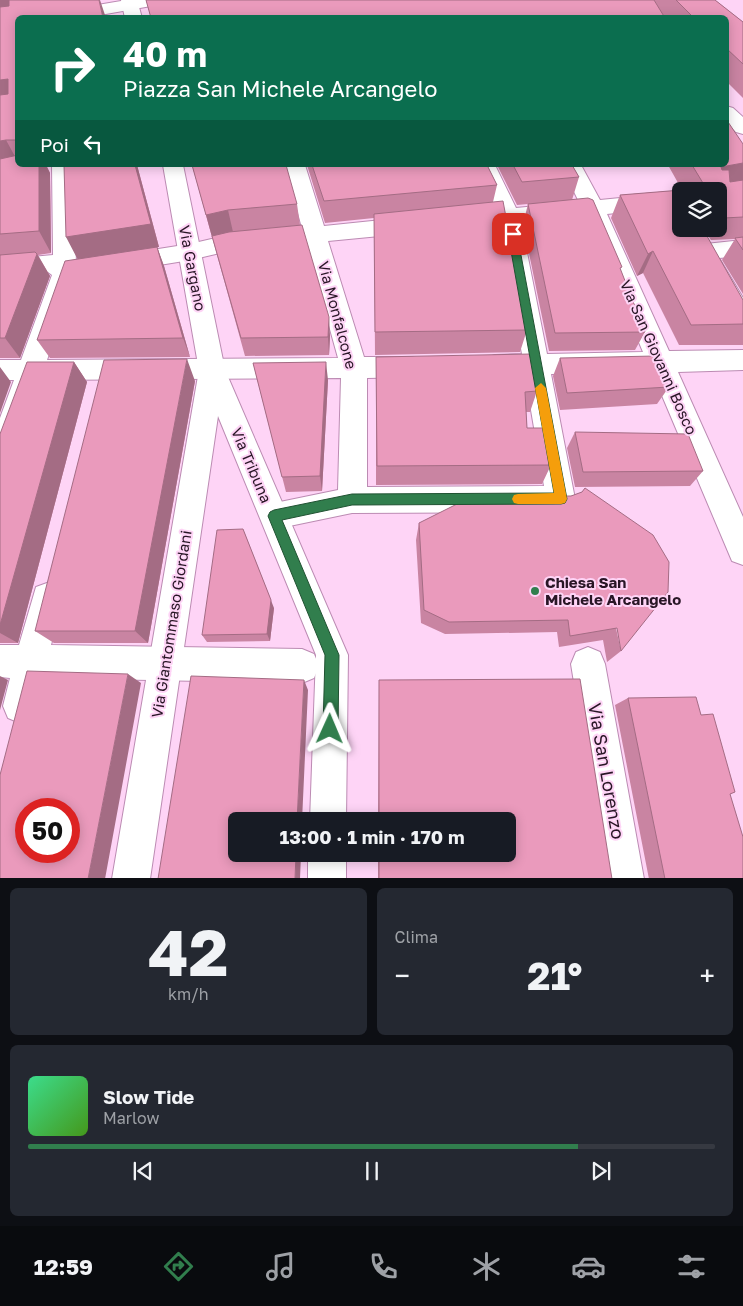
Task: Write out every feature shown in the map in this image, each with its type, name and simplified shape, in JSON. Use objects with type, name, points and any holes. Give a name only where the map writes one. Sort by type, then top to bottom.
[{"type":"street","points":[[72,15],[131,7],[157,0]]},
{"type":"street","points":[[729,115],[743,128]]},
{"type":"street","points":[[0,456],[65,272],[49,167]]},
{"type":"street","name":"Via Gargano","points":[[176,167],[212,370]]},
{"type":"street","name":"Via Monfalcone","points":[[296,167],[354,368],[352,500]]},
{"type":"street","points":[[274,516],[352,500],[561,499],[509,216],[486,167]]},
{"type":"street","name":"Via San Giovanni Bosco","points":[[572,167],[593,207],[743,552]]},
{"type":"street","points":[[0,268],[52,263],[65,272],[190,252],[233,242],[672,200]]},
{"type":"street","points":[[743,248],[700,244],[743,320]]},
{"type":"street","points":[[470,365],[743,360]]},
{"type":"street","points":[[0,370],[31,370],[101,384],[212,370],[431,366]]},
{"type":"street","name":"Via Tribuna","points":[[212,370],[332,655],[328,812]]},
{"type":"street","name":"Via Giantommaso Giordani","points":[[131,878],[212,370]]},
{"type":"street","points":[[14,728],[16,661],[55,568]]},
{"type":"street","points":[[16,661],[302,666]]},
{"type":"street","name":"Via San Lorenzo","points":[[588,664],[625,878]]},
{"type":"street","points":[[327,878],[328,862]]},
{"type":"building","points":[[9,0],[99,0],[102,15],[15,15],[15,140],[0,141],[0,95],[8,94],[8,79],[0,80],[0,7],[9,6]]},
{"type":"building","points":[[146,0],[654,0],[663,15],[150,15]]},
{"type":"building","points":[[676,0],[715,0],[743,22],[743,64],[729,51],[729,15],[691,15]]},
{"type":"building","points":[[729,123],[743,144],[743,163],[729,166]]},
{"type":"building","points":[[15,156],[15,167],[39,167],[39,231],[0,234],[0,159]]},
{"type":"building","points":[[64,167],[136,167],[151,224],[66,237]]},
{"type":"building","points":[[193,167],[287,167],[297,204],[228,210],[206,215]]},
{"type":"building","points":[[313,167],[488,167],[497,185],[324,201]]},
{"type":"building","points":[[514,167],[573,167],[579,177],[522,182]]},
{"type":"building","points":[[693,167],[721,167],[722,170],[729,170],[730,182],[743,180],[743,217],[727,218],[727,182],[702,182]]},
{"type":"building","points":[[672,191],[672,237],[708,237],[743,300],[743,324],[691,325],[653,251],[648,254],[620,195]]},
{"type":"building","points":[[588,198],[593,200],[622,267],[620,268],[645,332],[555,333],[528,204]]},
{"type":"building","points":[[503,201],[527,330],[375,332],[374,214]]},
{"type":"building","points":[[302,225],[329,317],[328,337],[241,338],[212,236],[229,232]]},
{"type":"building","points":[[743,237],[743,250],[735,238]]},
{"type":"building","points":[[157,247],[183,338],[37,340],[65,261]]},
{"type":"building","points":[[35,252],[37,254],[5,338],[0,338],[0,255]]},
{"type":"building","points":[[531,354],[537,391],[525,392],[527,428],[544,428],[551,465],[377,466],[376,357]]},
{"type":"building","points":[[655,356],[669,387],[567,393],[560,358]]},
{"type":"building","points":[[187,359],[135,631],[35,631],[104,360]]},
{"type":"building","points":[[27,362],[74,362],[0,625],[0,434]]},
{"type":"building","points":[[326,362],[320,476],[282,477],[253,363]]},
{"type":"building","points":[[575,432],[688,434],[703,471],[583,472]]},
{"type":"building","name":"Chiesa San Michele Arcangelo","points":[[585,488],[653,535],[669,562],[668,592],[621,651],[617,628],[570,636],[568,620],[449,622],[424,610],[419,523],[471,497],[571,496],[582,492]]},
{"type":"building","points":[[243,529],[271,600],[267,634],[202,635],[217,530]]},
{"type":"building","points":[[27,671],[128,674],[88,878],[0,878],[0,775]]},
{"type":"building","points":[[191,676],[304,680],[297,812],[228,812],[228,862],[296,862],[295,878],[158,878]]},
{"type":"building","points":[[580,679],[612,878],[379,878],[379,862],[516,862],[516,812],[379,812],[379,680]]},
{"type":"building","points":[[696,697],[701,715],[713,714],[735,792],[730,794],[743,837],[743,878],[665,878],[628,698]]},
{"type":"slow traffic","points":[[518,499],[561,499],[541,388]]},
{"type":"place","name":"Chiesa San Michele Arcangelo","points":[[535,591]]},
{"type":"route","points":[[330,729],[332,655],[274,516],[352,500],[561,499],[513,234]]}]
